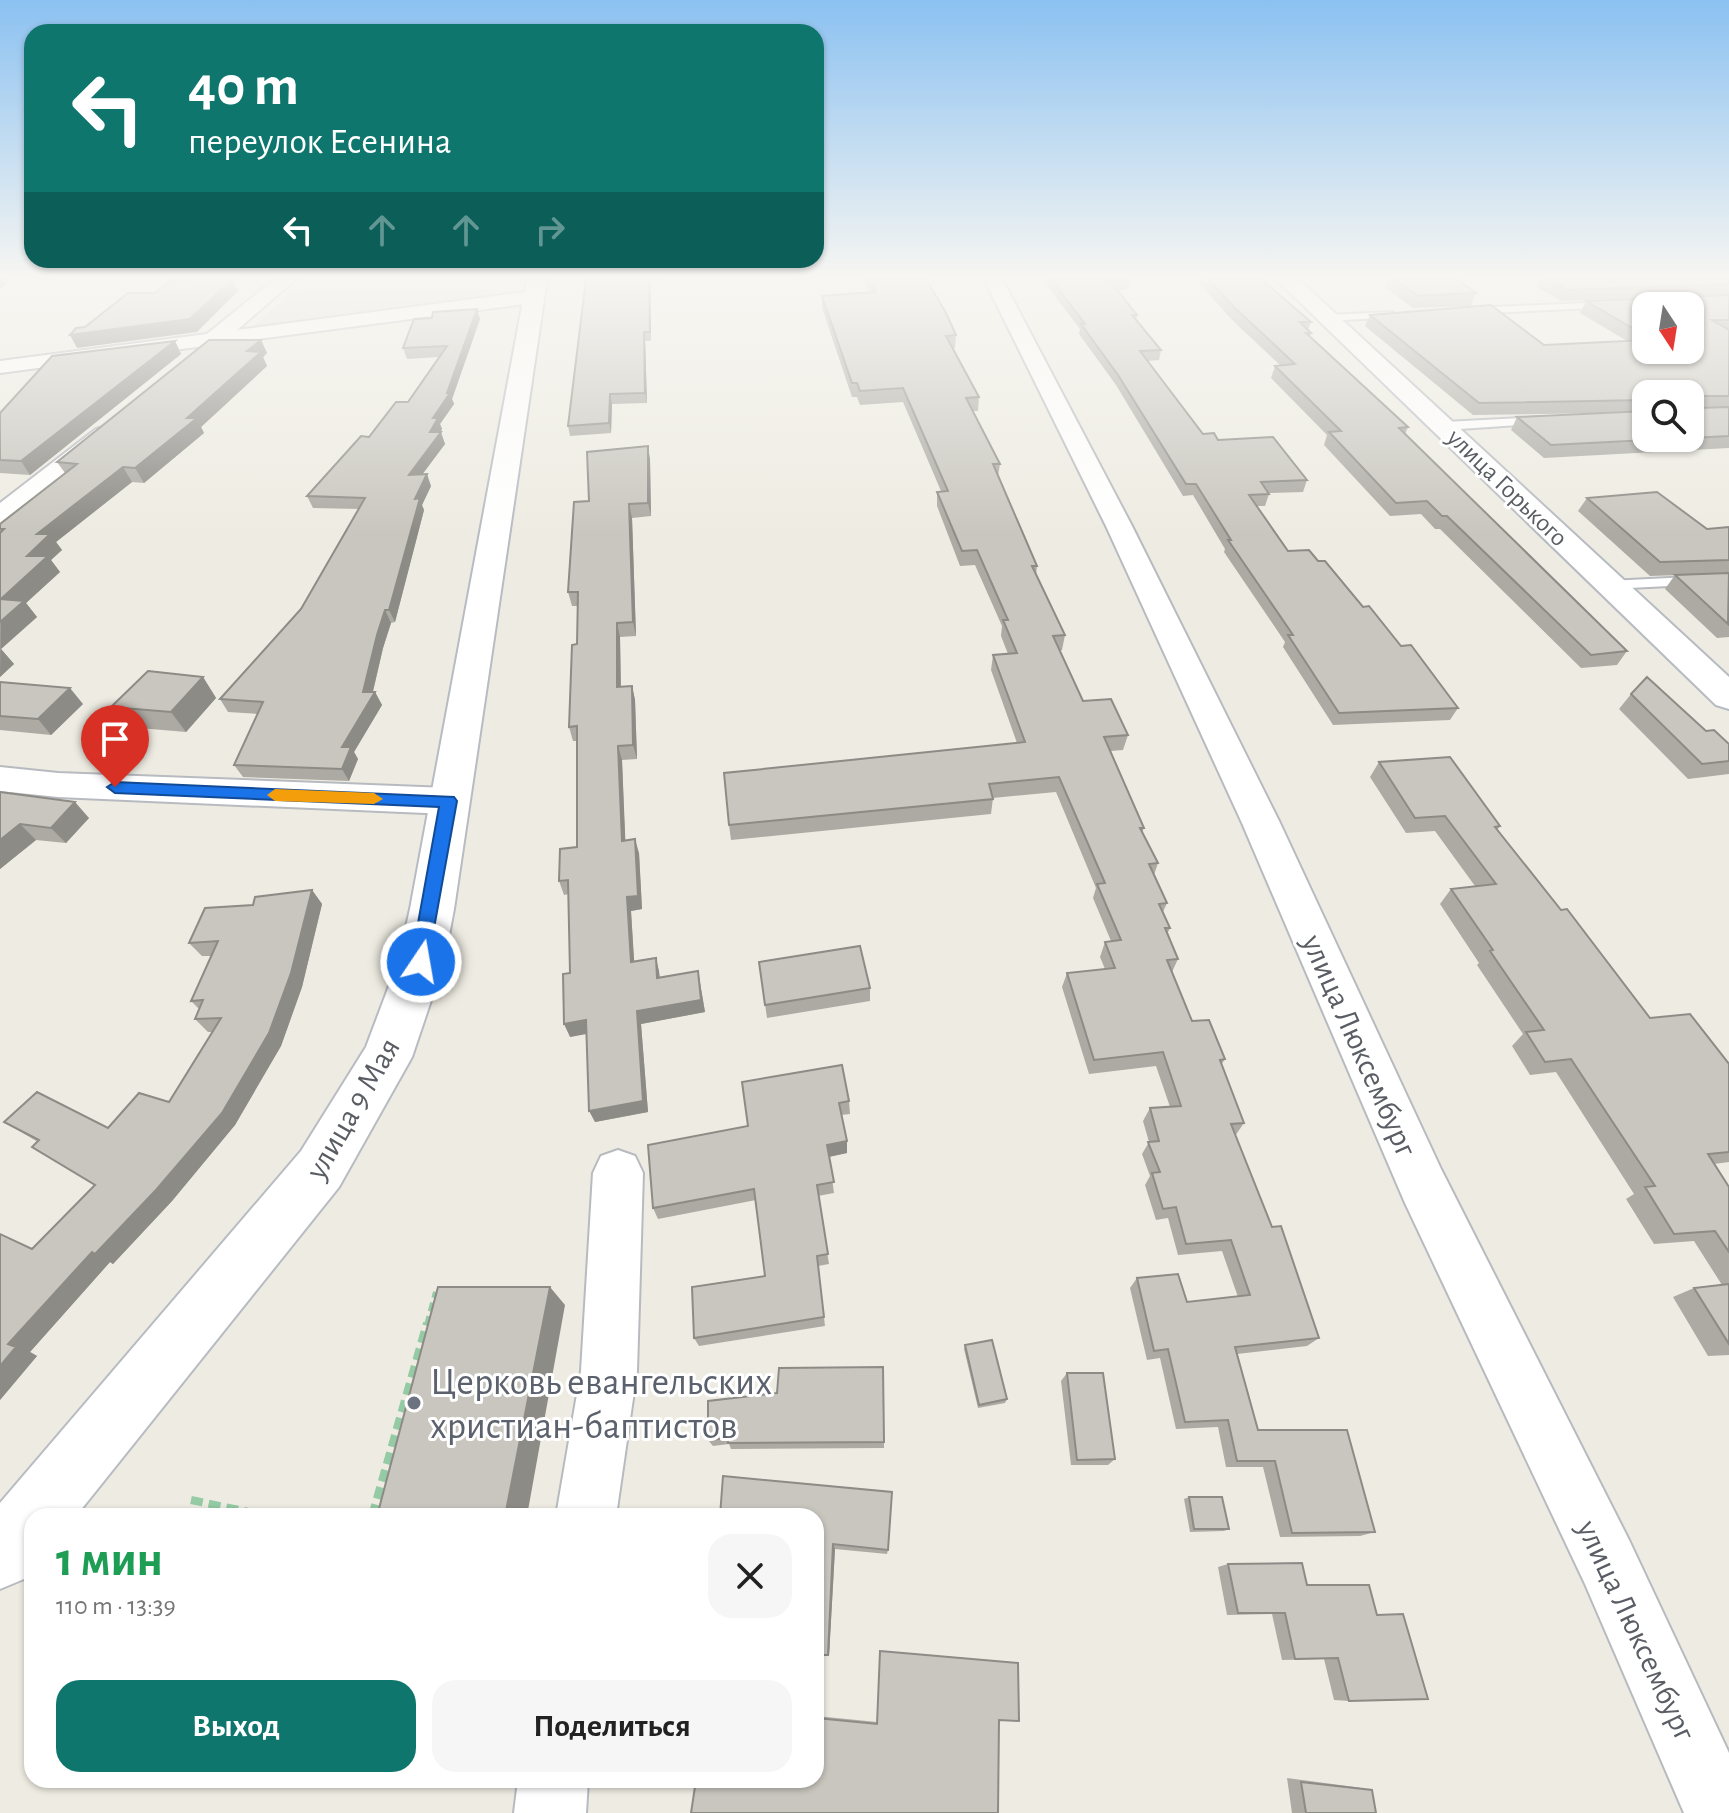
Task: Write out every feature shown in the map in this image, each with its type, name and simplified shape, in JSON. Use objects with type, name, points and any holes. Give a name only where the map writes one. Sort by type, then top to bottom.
[{"type":"street","points":[[0,367],[26,364]]},
{"type":"street","points":[[177,371],[185,364]]},
{"type":"street","name":"улица 9 Мая","points":[[39,1508],[311,1181],[369,1092],[387,1057],[421,962],[521,364]]},
{"type":"street","name":"улица Люксембург","points":[[1036,364],[1119,526],[1261,823],[1423,1186],[1607,1562],[1720,1813]]},
{"type":"street","name":"улица Горького","points":[[1376,364],[1729,697]]},
{"type":"street","points":[[0,516],[117,423]]},
{"type":"street","points":[[0,779],[73,785],[448,801]]},
{"type":"street","points":[[587,1508],[609,1371],[618,1173]]},
{"type":"street","name":"улица 9 Мая","points":[[0,1555],[24,1526]]},
{"type":"street","points":[[550,1813],[552,1788]]},
{"type":"lane","points":[[1445,426],[1553,421]]},
{"type":"lane","points":[[1609,585],[1729,579]]},
{"type":"path","points":[[374,1508],[436,1292]]},
{"type":"path","points":[[191,1500],[230,1508]]},
{"type":"building","points":[[45,364],[146,364],[21,461],[0,460],[0,413]]},
{"type":"building","points":[[180,364],[248,364],[187,418],[197,418],[135,468],[123,467],[37,534],[50,534],[27,556],[48,556],[1,599],[24,601],[0,622],[0,533],[4,529],[0,529],[0,524],[77,464],[57,462]]},
{"type":"building","points":[[435,364],[457,364],[447,393],[450,393],[433,418],[438,418],[430,432],[441,432],[409,475],[427,474],[415,499],[420,498],[389,610],[385,610],[377,635],[363,692],[375,692],[342,747],[351,747],[342,769],[234,765],[263,702],[220,699],[301,609],[365,498],[307,496],[361,436],[369,437],[396,402],[408,402]]},
{"type":"building","points":[[576,364],[645,364],[645,393],[610,394],[609,423],[568,426]]},
{"type":"building","points":[[845,364],[961,364],[979,397],[966,398],[1000,464],[993,464],[1037,566],[1032,566],[1065,635],[1053,636],[1083,701],[1111,699],[1128,735],[1104,737],[1144,828],[1140,828],[1158,863],[1149,864],[1167,903],[1159,904],[1170,928],[1165,928],[1178,959],[1167,960],[1192,1021],[1209,1020],[1225,1059],[1220,1060],[1244,1123],[1231,1124],[1272,1227],[1281,1226],[1319,1338],[1235,1347],[1258,1430],[1347,1430],[1375,1532],[1292,1533],[1275,1461],[1237,1461],[1228,1420],[1185,1422],[1168,1349],[1154,1351],[1137,1278],[1178,1274],[1187,1302],[1250,1295],[1231,1240],[1186,1244],[1176,1207],[1163,1209],[1152,1173],[1160,1172],[1148,1142],[1159,1141],[1150,1108],[1181,1106],[1163,1052],[1094,1060],[1067,973],[1115,968],[1105,942],[1121,940],[1097,884],[1105,883],[1059,777],[989,784],[993,799],[729,825],[724,773],[1025,742],[993,655],[1017,653],[1003,620],[1008,620],[977,550],[962,551],[937,492],[948,491],[903,388],[860,391],[857,383],[852,383]]},
{"type":"building","points":[[1110,364],[1150,364],[1203,434],[1214,433],[1218,440],[1273,437],[1307,480],[1261,482],[1269,494],[1249,495],[1288,551],[1309,550],[1318,561],[1325,561],[1363,607],[1369,606],[1401,646],[1411,645],[1458,708],[1339,713],[1288,635],[1293,635],[1228,540],[1231,540],[1196,484],[1186,484]]},
{"type":"building","points":[[1339,364],[1408,427],[1399,428],[1627,651],[1591,655],[1447,516],[1442,516],[1427,501],[1396,503],[1329,432],[1341,431],[1275,366]]},
{"type":"building","points":[[1430,364],[1729,364],[1729,396],[1704,396],[1704,380],[1632,380],[1632,400],[1479,403]]},
{"type":"building","points":[[1729,407],[1729,436],[1704,437],[1704,408]]},
{"type":"building","points":[[1632,412],[1632,441],[1551,445],[1517,417]]},
{"type":"building","points":[[648,446],[648,503],[629,504],[633,622],[617,623],[617,687],[632,686],[633,745],[618,746],[622,841],[635,839],[638,896],[627,897],[631,962],[656,958],[657,978],[698,971],[701,1000],[637,1011],[643,1101],[589,1111],[586,1020],[564,1024],[563,974],[570,973],[568,880],[559,881],[560,849],[577,847],[577,726],[569,727],[572,645],[577,644],[578,592],[568,592],[574,502],[589,501],[587,452]]},
{"type":"building","points":[[1657,492],[1707,529],[1729,527],[1729,560],[1660,562],[1587,498]]},
{"type":"building","points":[[1729,573],[1728,624],[1675,575]]},
{"type":"building","points":[[148,671],[203,677],[171,712],[111,707]]},
{"type":"building","points":[[1647,677],[1706,731],[1714,730],[1729,744],[1729,761],[1702,764],[1631,694]]},
{"type":"building","points":[[0,682],[70,688],[38,719],[0,716]]},
{"type":"building","points":[[1450,757],[1500,826],[1495,827],[1561,910],[1567,909],[1650,1018],[1690,1014],[1729,1064],[1729,1152],[1708,1154],[1729,1187],[1729,1252],[1715,1231],[1674,1234],[1645,1187],[1655,1186],[1571,1059],[1545,1062],[1526,1032],[1544,1030],[1451,889],[1496,884],[1445,816],[1415,818],[1379,762]]},
{"type":"building","points":[[0,792],[75,802],[51,828],[20,824],[0,840]]},
{"type":"building","points":[[312,890],[291,973],[269,1033],[222,1113],[156,1190],[95,1254],[92,1252],[8,1344],[16,1347],[0,1366],[0,1234],[32,1249],[95,1185],[32,1147],[39,1140],[4,1122],[37,1092],[108,1128],[139,1093],[169,1102],[221,1018],[195,1019],[203,1000],[191,1001],[218,941],[189,943],[205,908],[253,905],[255,897]]},
{"type":"building","points":[[860,946],[870,988],[765,1005],[759,962]]},
{"type":"building","points":[[842,1065],[849,1101],[839,1103],[847,1141],[827,1145],[834,1182],[817,1185],[828,1254],[817,1256],[824,1317],[694,1338],[692,1287],[765,1276],[754,1189],[653,1208],[648,1145],[748,1126],[742,1082]]},
{"type":"building","points":[[1729,1284],[1729,1344],[1694,1288]]},
{"type":"building","points":[[438,1287],[550,1287],[507,1508],[379,1508]]},
{"type":"building","points":[[992,1340],[1007,1399],[979,1405],[965,1345]]},
{"type":"building","points":[[883,1367],[884,1442],[728,1443],[728,1438],[708,1440],[708,1401],[777,1393],[779,1368]]},
{"type":"building","points":[[1067,1373],[1103,1373],[1115,1459],[1077,1460]]},
{"type":"building","points":[[723,1476],[892,1492],[888,1550],[833,1544],[828,1655],[824,1655],[824,1508],[721,1508]]},
{"type":"building","points":[[1189,1497],[1222,1497],[1229,1529],[1194,1529]]},
{"type":"building","points":[[1302,1563],[1307,1585],[1369,1585],[1377,1615],[1403,1614],[1428,1699],[1349,1701],[1338,1658],[1295,1659],[1285,1613],[1238,1613],[1228,1564]]},
{"type":"building","points":[[880,1651],[1018,1663],[1019,1721],[999,1720],[998,1813],[691,1813],[695,1788],[824,1788],[824,1719],[877,1724]]},
{"type":"building","points":[[1301,1782],[1372,1790],[1376,1813],[1306,1813]]},
{"type":"slow traffic","points":[[275,795],[374,799]]},
{"type":"place","name":"Церковь евангельских христиан-баптистов","points":[[414,1403]]},
{"type":"route","points":[[115,787],[448,801],[421,962]]}]
